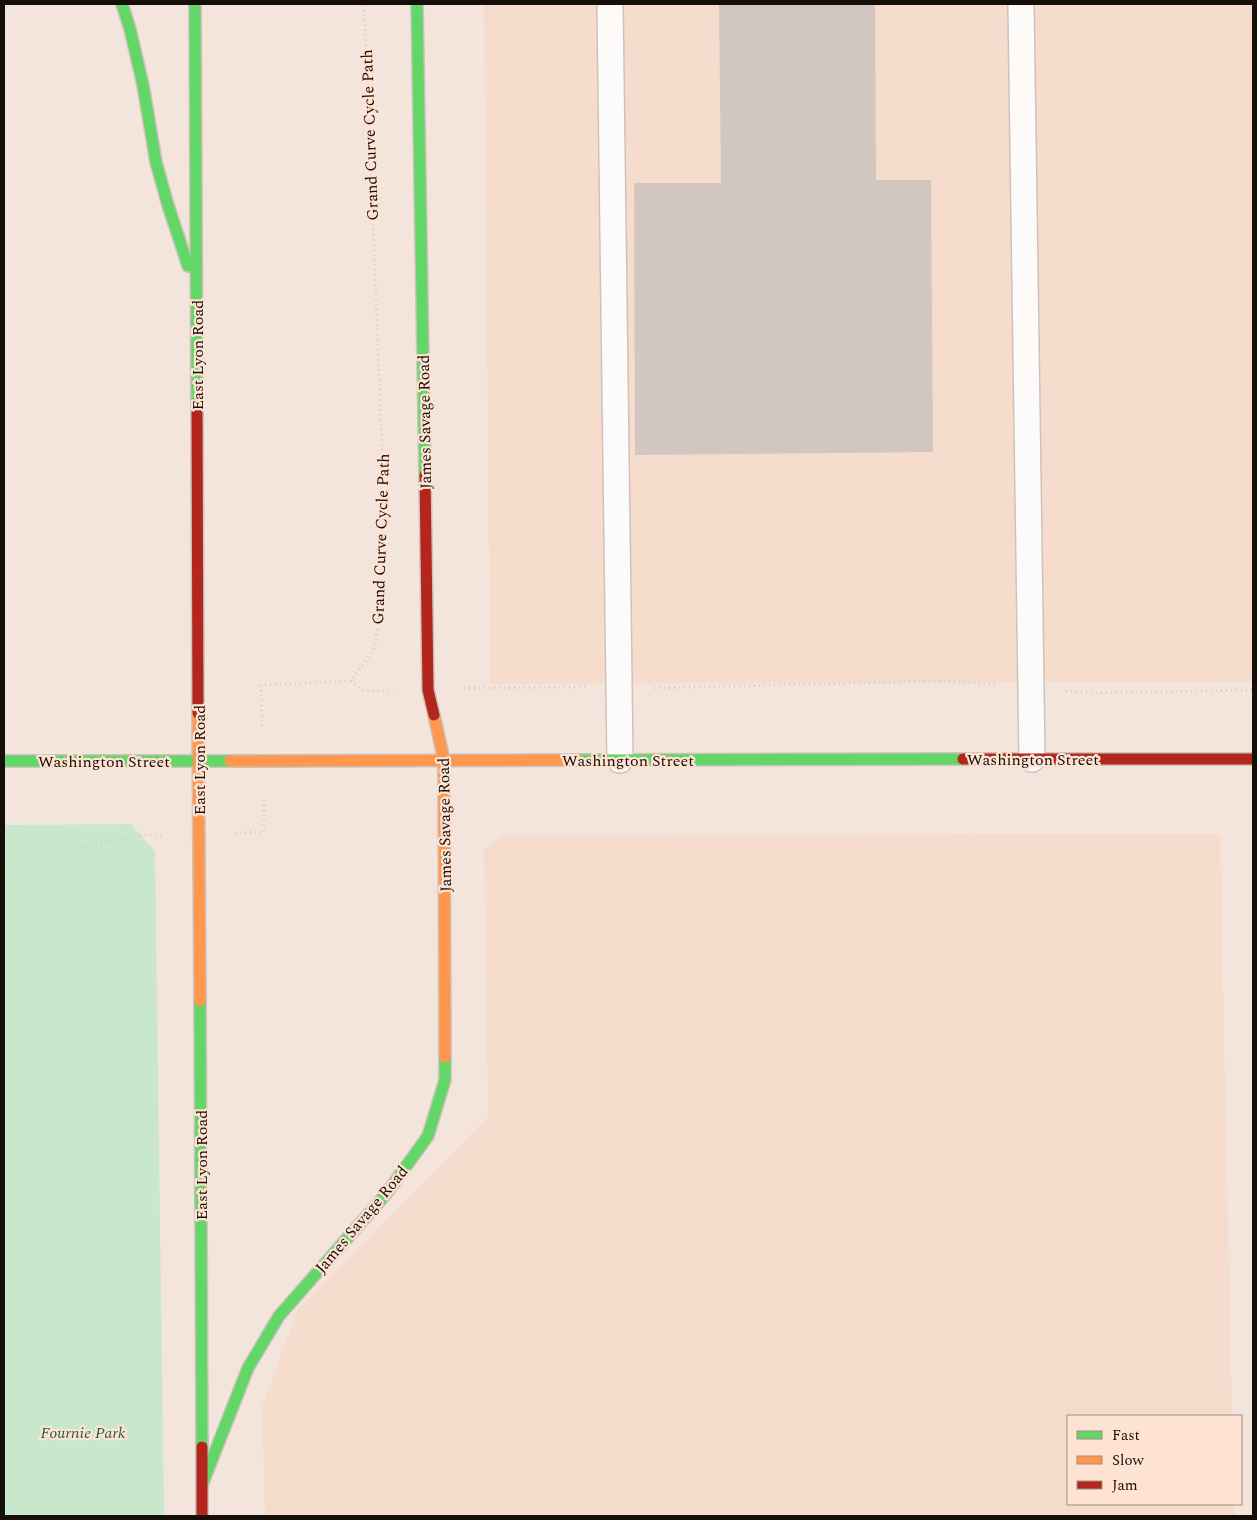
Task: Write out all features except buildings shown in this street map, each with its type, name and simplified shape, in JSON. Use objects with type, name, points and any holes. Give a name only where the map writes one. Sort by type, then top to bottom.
[{"type":"main road","points":[[122,4],[143,85],[156,162],[196,292]]},
{"type":"main road","name":"East Lyon Road","points":[[195,4],[202,1516]]},
{"type":"main road","name":"James Savage Road","points":[[202,1484],[248,1368],[279,1316],[386,1194],[428,1136],[445,1080],[444,760],[428,690],[417,4]]},
{"type":"main road","name":"Washington Street","points":[[4,761],[1253,759]]},
{"type":"lane","points":[[610,4],[620,760]]},
{"type":"lane","points":[[1021,4],[1032,759]]},
{"type":"path","name":"Grand Curve Cycle Path","points":[[351,681],[375,648],[381,598],[383,472],[364,4]]},
{"type":"path","points":[[4,880],[61,850],[143,835],[264,832],[261,685],[351,681],[364,691],[484,687],[660,688],[945,681],[1093,693],[1253,690]]},
{"type":"shaded area","points":[[484,4],[1253,4],[1253,682],[490,684]]},
{"type":"shaded area","points":[[1220,834],[1232,1415],[1067,1415],[1067,1505],[1234,1505],[1235,1516],[265,1516],[262,1407],[298,1309],[488,1117],[484,849],[502,836]]},
{"type":"green space","name":"Fournie Park","points":[[131,824],[155,851],[164,1516],[4,1516],[4,825]]},
{"type":"traffic: fast","points":[[122,4],[143,85],[156,162],[188,266]]},
{"type":"traffic: fast","points":[[195,4],[197,403]]},
{"type":"traffic: fast","points":[[417,4],[425,475]]},
{"type":"traffic: fast","points":[[578,760],[963,759]]},
{"type":"traffic: fast","points":[[4,761],[230,761]]},
{"type":"traffic: fast","points":[[200,1001],[202,1447]]},
{"type":"traffic: fast","points":[[202,1485],[248,1368],[279,1316],[386,1194],[428,1136],[445,1080],[445,1057]]},
{"type":"traffic: slow","points":[[198,713],[200,1001]]},
{"type":"traffic: slow","points":[[434,715],[444,760],[445,1057]]},
{"type":"traffic: slow","points":[[230,761],[578,760]]},
{"type":"traffic: jam","points":[[197,403],[198,713]]},
{"type":"traffic: jam","points":[[425,475],[428,690],[434,715]]},
{"type":"traffic: jam","points":[[963,759],[1253,759]]},
{"type":"traffic: jam","points":[[202,1447],[202,1516]]}]
